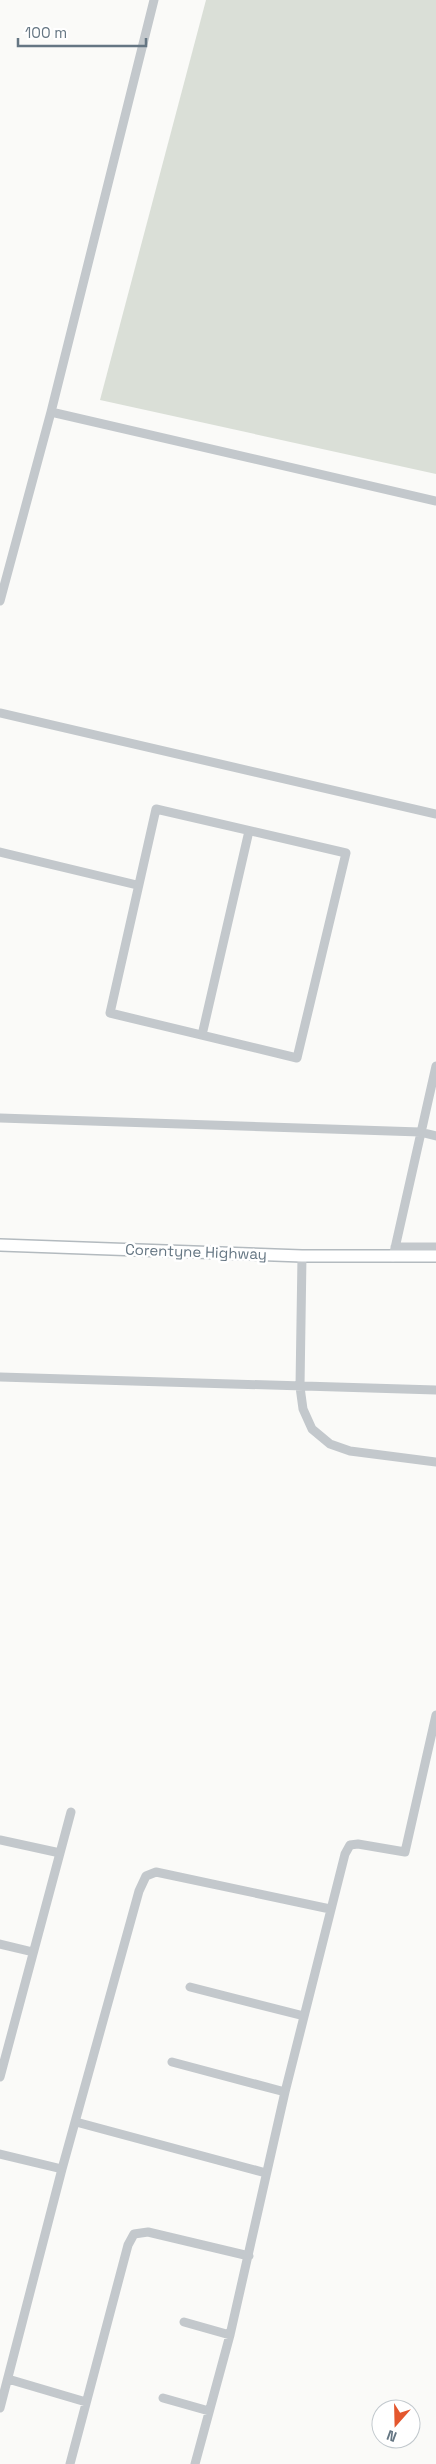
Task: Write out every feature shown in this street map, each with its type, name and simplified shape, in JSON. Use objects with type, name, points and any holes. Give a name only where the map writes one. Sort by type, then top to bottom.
[{"type":"main road","name":"Corentyne Highway","points":[[0,1245],[302,1256],[394,1252],[413,1256],[436,1256]]},
{"type":"street","points":[[0,601],[51,412],[154,0]]},
{"type":"street","points":[[51,412],[436,501]]},
{"type":"street","points":[[0,713],[436,814]]},
{"type":"street","points":[[156,809],[346,853],[297,1058],[110,1013],[137,885],[156,809]]},
{"type":"street","points":[[202,1035],[249,831]]},
{"type":"street","points":[[0,852],[137,885]]},
{"type":"street","points":[[436,1066],[394,1252],[436,1247]]},
{"type":"street","points":[[0,1118],[420,1132],[436,1136]]},
{"type":"street","points":[[302,1256],[300,1387],[303,1410],[312,1429],[330,1444],[350,1450],[436,1462]]},
{"type":"street","points":[[0,1377],[436,1390]]},
{"type":"street","points":[[195,2464],[230,2335],[285,2092],[345,1854],[350,1845],[358,1844],[405,1852],[436,1715]]},
{"type":"street","points":[[0,2077],[71,1812]]},
{"type":"street","points":[[0,1840],[60,1853]]},
{"type":"street","points":[[0,2408],[62,2169],[139,1890],[146,1876],[156,1872],[330,1909]]},
{"type":"street","points":[[0,1944],[33,1952]]},
{"type":"street","points":[[190,1987],[304,2016]]},
{"type":"street","points":[[172,2062],[285,2092]]},
{"type":"street","points":[[76,2122],[266,2173]]},
{"type":"street","points":[[0,2154],[62,2169]]},
{"type":"street","points":[[70,2464],[128,2245],[134,2234],[148,2232],[249,2256]]},
{"type":"street","points":[[184,2322],[230,2335]]},
{"type":"street","points":[[8,2379],[86,2402]]},
{"type":"street","points":[[163,2398],[209,2411]]},
{"type":"shaded area","points":[[206,0],[436,0],[436,474],[100,400]]}]
